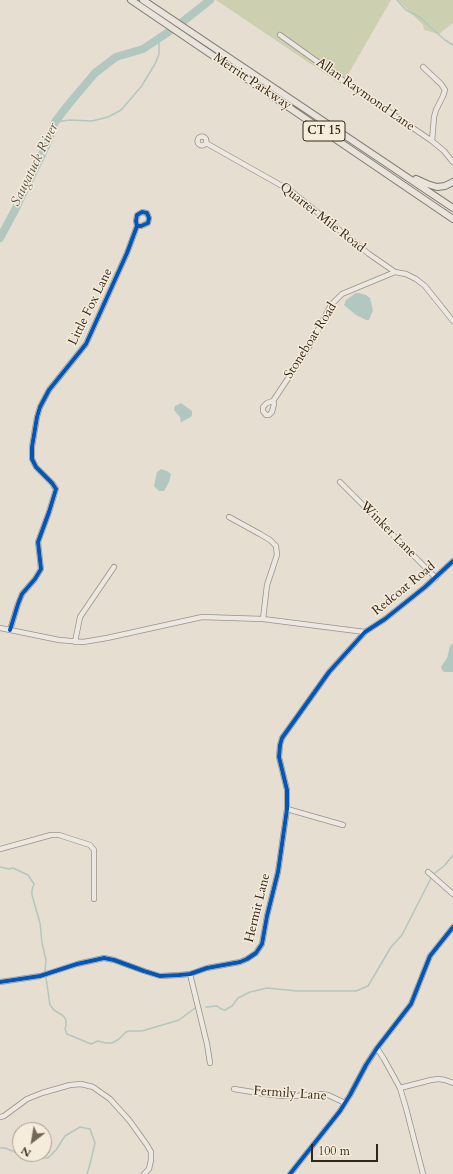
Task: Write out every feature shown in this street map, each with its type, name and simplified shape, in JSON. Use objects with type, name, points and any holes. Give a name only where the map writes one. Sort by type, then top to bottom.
[{"type":"highway","name":"Merritt Parkway","points":[[131,0],[154,12],[347,137],[453,208]]},
{"type":"highway","name":"Merritt Parkway","points":[[143,0],[154,12]]},
{"type":"highway","name":"Merritt Parkway","points":[[196,40],[453,219]]},
{"type":"highway","points":[[347,137],[410,176],[427,184],[436,187],[445,186],[453,182]]},
{"type":"street","name":"Allan Raymond Lane","points":[[280,35],[338,77],[432,141],[451,157],[453,162]]},
{"type":"street","points":[[423,67],[441,84],[445,90],[434,117],[432,141]]},
{"type":"street","name":"Quarter Mile Road","points":[[206,143],[291,191],[369,254],[395,272]]},
{"type":"street","name":"Little Fox Lane","points":[[10,630],[22,594],[36,579],[41,569],[38,542],[56,489],[36,467],[32,459],[32,447],[39,412],[49,390],[86,344],[127,253],[137,226]]},
{"type":"street","points":[[395,272],[406,274],[425,286],[453,321]]},
{"type":"street","name":"Stoneboat Road","points":[[273,401],[309,347],[334,301],[342,294],[395,272]]},
{"type":"street","name":"Winker Lane","points":[[340,482],[436,578]]},
{"type":"street","points":[[229,517],[270,540],[276,546],[277,554],[267,585],[263,620]]},
{"type":"street","name":"Redcoat Road","points":[[0,628],[75,642],[108,638],[202,617],[263,620],[365,632],[436,578],[453,561]]},
{"type":"street","points":[[75,642],[80,617],[114,567]]},
{"type":"street","name":"Hermit Lane","points":[[0,982],[40,976],[78,964],[104,958],[160,976],[190,974],[207,968],[240,962],[252,956],[262,944],[278,872],[287,809],[287,790],[279,757],[282,738],[329,672],[365,632]]},
{"type":"street","points":[[287,809],[343,826]]},
{"type":"street","points":[[0,849],[51,835],[90,845],[94,850],[94,899]]},
{"type":"street","points":[[428,872],[453,894]]},
{"type":"street","points":[[290,1174],[345,1104],[377,1048],[411,1004],[430,956],[451,933],[453,927]]},
{"type":"street","points":[[190,974],[206,1037],[210,1063]]},
{"type":"street","points":[[377,1048],[400,1088],[423,1174]]},
{"type":"street","points":[[400,1088],[439,1079],[453,1083]]},
{"type":"street","points":[[0,1117],[4,1116],[27,1099],[42,1093],[70,1085],[81,1084],[94,1087],[110,1099],[129,1120],[147,1144],[151,1152],[151,1160],[149,1169],[144,1174]]},
{"type":"street","name":"Fermily Lane","points":[[234,1088],[283,1096],[328,1095],[345,1104]]},
{"type":"green space","points":[[216,0],[391,0],[342,85]]},
{"type":"green space","points":[[398,0],[453,0],[453,23],[439,34],[424,30],[423,25]]},
{"type":"water","points":[[356,293],[366,295],[370,298],[373,310],[369,320],[356,315],[344,305],[346,300]]},
{"type":"water","points":[[181,403],[192,411],[192,415],[181,423],[180,417],[174,410],[175,406]]},
{"type":"water","points":[[161,469],[171,474],[164,491],[159,491],[154,486],[157,472]]},
{"type":"water","points":[[453,643],[453,672],[444,672],[441,667],[447,658],[450,646]]},
{"type":"waterway","name":"Saugatuck River","points":[[0,238],[47,144],[55,122],[95,73],[116,57],[143,49],[176,27],[210,0]]},
{"type":"waterway","points":[[397,0],[406,10],[421,18],[445,40],[453,45]]},
{"type":"waterway","points":[[55,122],[70,120],[92,121],[108,117],[121,110],[141,87],[155,64],[159,54],[159,38]]},
{"type":"waterway","points":[[435,873],[445,865],[453,855]]},
{"type":"waterway","points":[[0,867],[9,869],[13,868],[28,875],[34,884],[32,895],[40,923],[42,943],[46,960],[45,971],[50,1005],[65,1018],[65,1029],[67,1034],[91,1044],[98,1041],[112,1043],[126,1032],[142,1031],[179,1020],[195,1008]]},
{"type":"waterway","points":[[206,1007],[217,1006],[225,1010],[232,1006],[238,998],[250,992],[267,988],[297,991],[356,991],[368,986],[391,947],[402,935],[432,876]]},
{"type":"waterway","points":[[52,1154],[65,1136],[80,1127],[90,1129],[95,1143],[87,1174]]},
{"type":"waterway","points":[[0,1148],[12,1151]]},
{"type":"cycle path","points":[[10,630],[22,594],[35,579],[41,569],[38,542],[56,489],[36,467],[32,459],[32,447],[40,407],[49,390],[86,344],[127,253],[137,226],[137,215],[142,212],[147,213],[149,218],[148,223],[137,226]]},
{"type":"cycle path","points":[[0,982],[40,976],[77,964],[104,958],[160,976],[190,974],[207,968],[240,962],[256,953],[262,944],[278,872],[287,809],[287,790],[279,757],[282,738],[329,672],[365,632],[385,619],[425,587],[453,561]]},
{"type":"cycle path","points":[[290,1174],[340,1111],[377,1048],[411,1004],[430,956],[453,927]]}]
